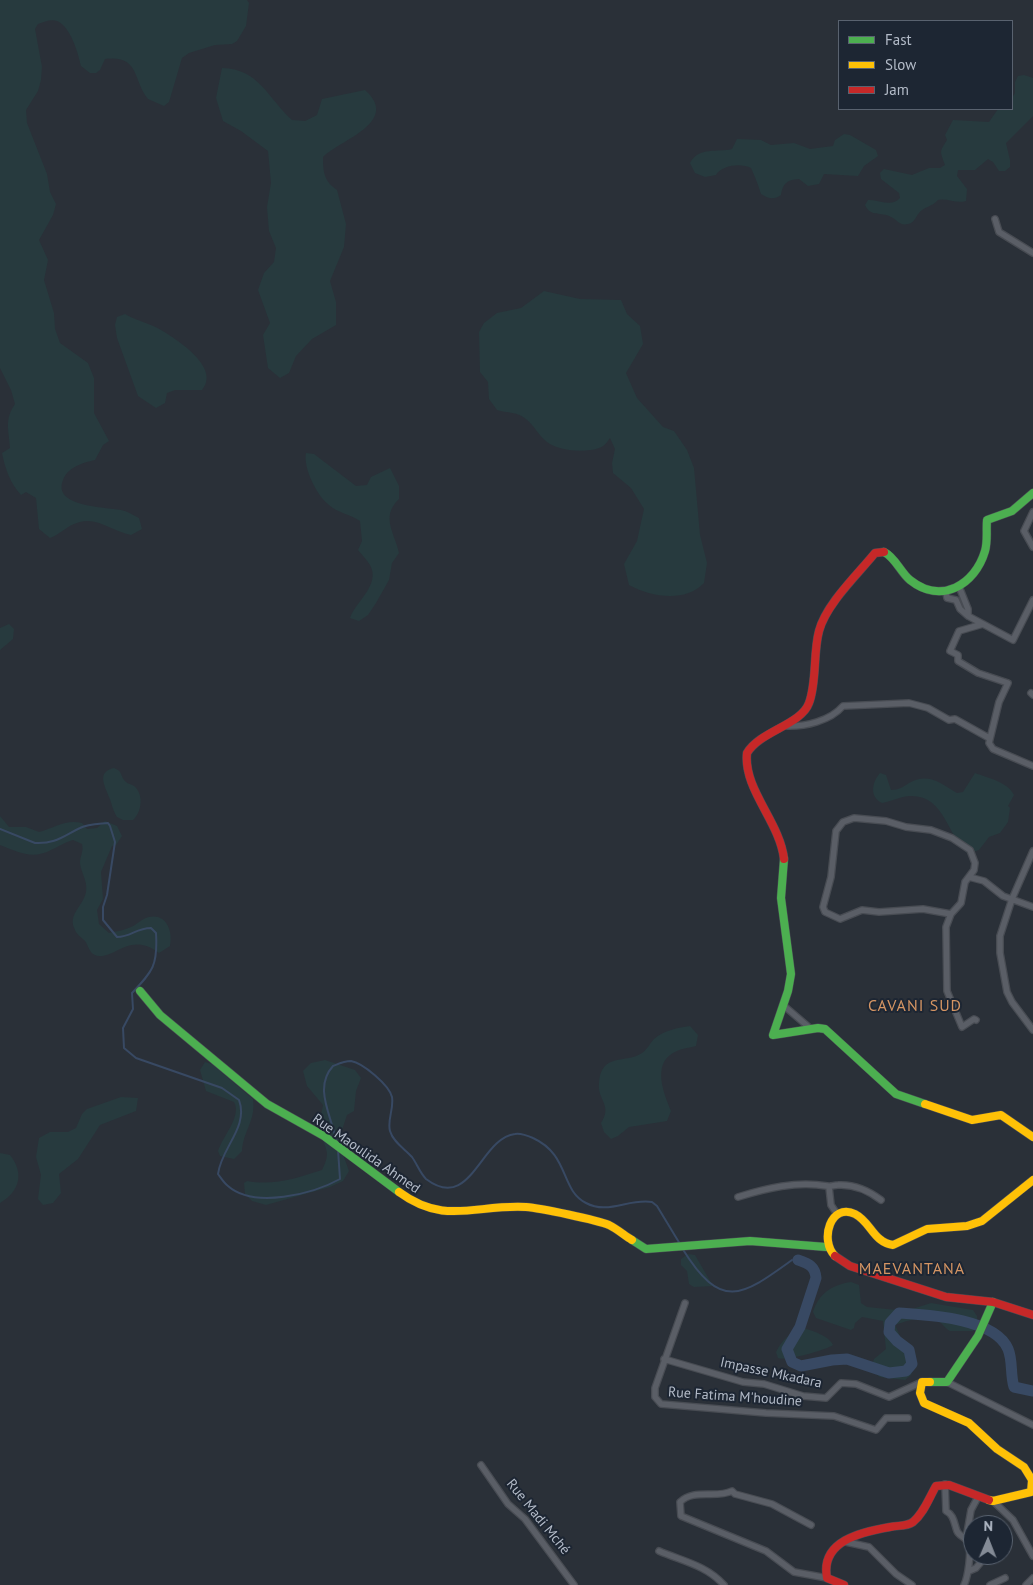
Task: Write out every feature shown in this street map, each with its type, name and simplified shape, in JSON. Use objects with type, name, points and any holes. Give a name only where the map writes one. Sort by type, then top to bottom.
[{"type":"street","points":[[995,219],[999,232],[1033,253]]},
{"type":"street","points":[[1031,498],[1004,516],[987,520],[985,551],[975,572],[960,589],[946,592],[926,588],[912,582],[895,566],[886,552],[875,553],[823,620],[819,630],[809,704],[799,717],[754,745],[748,752],[746,761],[752,784],[776,828],[785,861],[781,898],[792,971],[783,1005],[774,1025],[773,1035],[811,1029],[825,1029],[896,1094],[972,1120],[1002,1115],[1033,1137]]},
{"type":"street","points":[[1033,512],[1024,531],[1033,547]]},
{"type":"street","points":[[960,589],[968,609],[968,616]]},
{"type":"street","points":[[946,592],[948,598],[956,600],[960,609],[968,616],[1013,640],[1033,600]]},
{"type":"street","points":[[983,624],[959,631],[950,651],[958,655],[958,661],[978,673],[1008,682],[999,702],[989,744],[993,750],[1033,766]]},
{"type":"street","points":[[785,726],[798,727],[816,722],[836,714],[843,706],[915,704],[928,708],[949,720],[955,718],[989,738]]},
{"type":"street","points":[[951,914],[923,909],[879,912],[862,910],[840,919],[825,912],[823,907],[831,877],[839,826],[846,820],[864,818],[931,830],[952,838],[970,850],[974,863],[970,877],[966,882],[961,903],[951,914],[946,927],[947,991],[962,1027],[972,1020],[976,1020]]},
{"type":"street","points":[[1033,851],[1001,930],[1000,953],[1010,997],[1033,1030]]},
{"type":"street","points":[[970,877],[984,881],[997,893],[1033,907]]},
{"type":"street","name":"Rue Maoulida Ahmed","points":[[140,991],[160,1015],[211,1055],[267,1104],[324,1136],[414,1203],[426,1208],[448,1212],[526,1208],[608,1226],[646,1249],[676,1248],[750,1240],[826,1247]]},
{"type":"street","points":[[783,1005],[811,1029]]},
{"type":"street","points":[[1033,1180],[1014,1194],[999,1211],[973,1225],[927,1229],[896,1244],[881,1242],[860,1216],[852,1212],[837,1214],[830,1224],[826,1247],[836,1258],[859,1269],[946,1296],[994,1302],[1033,1315]]},
{"type":"street","points":[[738,1197],[781,1186],[805,1184],[829,1187],[836,1184],[858,1187],[881,1200]]},
{"type":"street","points":[[829,1187],[831,1205],[837,1214]]},
{"type":"street","points":[[947,1382],[978,1336],[994,1302]]},
{"type":"street","name":"Rue Fatima M'houdine","points":[[685,1303],[655,1388],[655,1397],[661,1404],[766,1413],[834,1416],[876,1430],[886,1418],[908,1418]]},
{"type":"street","name":"Impasse Mkadara","points":[[664,1359],[743,1382],[764,1384],[804,1396],[826,1398],[841,1383],[856,1384],[889,1397],[922,1382]]},
{"type":"street","points":[[827,1578],[824,1563],[827,1555],[836,1546],[881,1529],[909,1524],[920,1512],[936,1486],[945,1484],[993,1501],[1028,1494],[1032,1488],[1030,1473],[997,1448],[970,1423],[924,1403],[920,1393],[922,1382],[947,1382],[1033,1424]]},
{"type":"street","name":"Rue Madi Mché","points":[[481,1465],[508,1504],[525,1519],[574,1585]]},
{"type":"street","points":[[945,1484],[946,1511],[951,1514],[959,1535],[963,1537]]},
{"type":"street","points":[[810,1525],[772,1504],[735,1494],[732,1491],[726,1494],[707,1494],[683,1499],[680,1502],[681,1516],[766,1551],[794,1572],[810,1577],[827,1578],[844,1585]]},
{"type":"street","points":[[970,1515],[978,1497]]},
{"type":"street","points":[[993,1501],[1012,1520],[1033,1556]]},
{"type":"street","points":[[846,1542],[870,1547],[896,1574],[912,1585]]},
{"type":"street","points":[[659,1551],[705,1569],[724,1585]]},
{"type":"street","points":[[965,1584],[969,1565]]},
{"type":"street","points":[[969,1571],[979,1565]]},
{"type":"street","points":[[990,1585],[1005,1578]]},
{"type":"street","points":[[1026,1585],[1033,1578]]},
{"type":"green space","points":[[0,0],[247,0],[249,3],[246,26],[237,41],[232,44],[215,45],[189,53],[182,58],[169,102],[164,106],[148,99],[134,70],[124,61],[105,59],[100,70],[96,73],[90,73],[81,66],[70,34],[57,21],[38,24],[35,29],[42,67],[41,80],[38,91],[26,110],[27,123],[47,174],[50,192],[56,204],[53,215],[39,240],[48,260],[44,280],[54,313],[55,329],[60,343],[88,363],[94,378],[94,413],[109,441],[103,445],[95,460],[80,464],[68,472],[63,480],[62,489],[65,496],[72,501],[128,512],[139,518],[142,529],[131,535],[96,522],[82,521],[50,538],[39,529],[36,498],[26,492],[21,495],[6,470],[3,459],[2,453],[10,448],[8,420],[15,404],[11,390],[0,368]]},
{"type":"green space","points":[[222,68],[245,73],[254,79],[292,120],[305,121],[317,115],[322,99],[365,90],[374,101],[376,112],[372,121],[364,129],[323,157],[325,176],[329,183],[337,190],[346,224],[344,247],[330,281],[336,302],[336,325],[312,339],[296,356],[289,373],[280,378],[268,368],[263,335],[270,323],[258,290],[264,273],[274,262],[276,248],[269,231],[267,207],[271,183],[268,151],[241,131],[223,121],[216,98]]},
{"type":"green space","points":[[1024,75],[1033,78],[1033,116],[1006,143],[1010,167],[1005,171],[999,171],[993,162],[988,159],[975,170],[958,170],[957,176],[967,189],[966,201],[938,200],[921,211],[910,223],[903,224],[887,215],[873,213],[867,209],[865,205],[868,200],[889,203],[900,198],[899,193],[881,179],[880,173],[884,169],[912,175],[929,168],[940,168],[945,165],[941,152],[947,140],[945,135],[953,120],[989,122],[997,110],[1013,110],[1015,82],[1018,76]]},
{"type":"green space","points":[[844,134],[850,135],[876,150],[878,156],[864,166],[858,176],[824,174],[819,184],[808,186],[799,179],[791,180],[784,185],[781,195],[776,198],[769,198],[761,194],[751,168],[747,166],[727,167],[716,175],[705,177],[695,173],[690,163],[698,154],[703,152],[732,149],[737,139],[761,140],[771,145],[794,143],[810,149],[833,146],[835,140]]},
{"type":"green space","points":[[544,291],[580,299],[621,300],[627,314],[640,326],[643,344],[626,373],[637,398],[663,427],[674,431],[687,450],[694,468],[700,535],[707,563],[704,583],[696,589],[678,596],[668,596],[647,593],[629,585],[624,564],[637,541],[644,509],[631,488],[613,473],[612,463],[615,449],[610,438],[606,444],[593,450],[572,450],[558,447],[547,442],[523,417],[497,410],[489,399],[488,382],[480,372],[479,332],[484,323],[497,313],[521,308]]},
{"type":"green space","points":[[125,314],[161,330],[177,340],[195,356],[202,364],[206,373],[206,382],[202,390],[175,390],[167,393],[165,403],[156,408],[138,396],[117,338],[115,325],[117,317]]},
{"type":"green space","points":[[306,453],[314,454],[356,486],[367,485],[371,477],[390,468],[399,486],[399,499],[390,512],[390,525],[399,553],[392,563],[389,580],[376,603],[368,615],[359,621],[350,618],[370,586],[373,572],[369,563],[358,550],[362,541],[360,521],[340,512],[324,501],[309,474]]},
{"type":"green space","points":[[9,624],[14,629],[13,639],[0,650],[0,628]]},
{"type":"green space","points":[[114,768],[120,772],[125,781],[137,789],[139,794],[140,808],[133,820],[123,820],[117,817],[103,780],[105,773]]},
{"type":"green space","points":[[880,773],[886,775],[891,790],[899,789],[916,780],[929,779],[957,793],[963,792],[975,773],[991,779],[1007,787],[1014,795],[1008,806],[1010,808],[1008,822],[1000,833],[989,837],[979,850],[968,854],[938,809],[930,802],[921,797],[909,796],[882,803],[878,800],[873,789]]},
{"type":"green space","points":[[0,816],[9,827],[26,827],[39,832],[71,822],[82,823],[87,829],[97,828],[105,821],[117,826],[122,836],[116,845],[112,846],[101,872],[103,899],[97,910],[99,924],[109,933],[128,928],[147,918],[160,918],[167,925],[171,935],[170,946],[159,953],[148,947],[138,945],[129,946],[107,955],[93,954],[75,930],[73,924],[74,915],[86,892],[86,884],[80,863],[83,849],[82,844],[73,840],[44,853],[31,855],[19,852],[0,845]]},
{"type":"green space","points":[[690,1026],[698,1035],[696,1046],[675,1052],[667,1058],[661,1072],[665,1096],[671,1111],[667,1121],[629,1127],[611,1139],[604,1132],[601,1123],[605,1107],[600,1094],[599,1083],[604,1067],[615,1060],[642,1053],[662,1033]]},
{"type":"green space","points":[[325,1060],[355,1070],[361,1078],[356,1091],[354,1111],[347,1115],[340,1136],[340,1146],[349,1171],[343,1181],[330,1187],[266,1205],[252,1201],[245,1194],[244,1183],[247,1181],[276,1182],[322,1170],[327,1157],[319,1128],[323,1105],[307,1086],[303,1071],[311,1063]]},
{"type":"green space","points":[[205,1062],[212,1064],[253,1099],[253,1114],[242,1151],[234,1159],[220,1156],[218,1151],[234,1120],[236,1108],[234,1102],[206,1091],[200,1070]]},
{"type":"green space","points":[[121,1097],[138,1098],[136,1111],[100,1125],[78,1159],[59,1174],[61,1193],[53,1203],[43,1205],[38,1199],[41,1175],[36,1157],[39,1138],[50,1132],[68,1132],[76,1128],[82,1114],[87,1109]]},
{"type":"green space","points":[[0,1153],[10,1155],[15,1162],[18,1182],[12,1194],[0,1203]]},
{"type":"green space","points":[[688,1254],[695,1255],[713,1286],[694,1287],[689,1284],[687,1271],[681,1265],[681,1259]]},
{"type":"green space","points":[[851,1282],[859,1285],[861,1303],[867,1307],[906,1311],[931,1303],[973,1310],[977,1316],[977,1326],[973,1331],[950,1331],[939,1322],[926,1319],[910,1320],[895,1325],[914,1367],[911,1375],[905,1380],[880,1377],[870,1369],[874,1359],[886,1349],[883,1321],[862,1317],[851,1330],[816,1318],[813,1312],[819,1300],[827,1291],[838,1285]]},
{"type":"green space","points":[[802,1328],[824,1336],[833,1345],[823,1350],[789,1358],[778,1358],[776,1352],[784,1340]]},
{"type":"waterway","points":[[0,829],[35,843],[42,843],[59,839],[86,826],[108,823],[110,826],[115,842],[107,895],[103,907],[103,920],[117,937],[126,936],[146,928],[151,928],[156,933],[156,953],[153,967],[132,993],[133,1009],[123,1028],[124,1048],[136,1058],[222,1088],[239,1100],[241,1110],[238,1128],[220,1164],[218,1174],[227,1185],[239,1193],[253,1197],[268,1198],[284,1197],[315,1190],[340,1179],[338,1150]]},
{"type":"waterway","points":[[336,1141],[324,1093],[324,1083],[333,1066],[351,1061],[368,1070],[390,1092],[392,1097],[390,1131],[396,1142],[412,1157],[426,1179],[441,1187],[454,1187],[465,1181],[503,1138],[515,1134],[524,1135],[545,1145],[559,1163],[572,1190],[586,1203],[594,1206],[610,1207],[643,1201],[652,1202],[657,1206],[680,1244]]},
{"type":"waterway","points":[[682,1248],[708,1282],[720,1289],[732,1291],[745,1289],[759,1283],[792,1260]]},
{"type":"waterway","points":[[798,1260],[811,1266],[816,1278],[800,1327],[787,1349],[792,1362],[801,1366],[847,1359],[889,1373],[906,1371],[912,1364],[909,1350],[889,1332],[890,1323],[899,1313],[943,1317],[975,1325],[990,1331],[1001,1339],[1008,1349],[1014,1387],[1033,1391]]},
{"type":"traffic: fast","points":[[884,552],[888,554],[910,580],[922,587],[933,591],[945,591],[955,588],[965,582],[980,563],[986,547],[987,520],[1012,511],[1033,493]]},
{"type":"traffic: fast","points":[[784,859],[781,898],[791,974],[788,991],[773,1035],[818,1028],[825,1029],[896,1094],[925,1104]]},
{"type":"traffic: fast","points":[[140,991],[160,1015],[267,1104],[324,1136],[399,1192]]},
{"type":"traffic: fast","points":[[632,1240],[646,1249],[750,1241],[826,1247]]},
{"type":"traffic: fast","points":[[930,1382],[947,1382],[978,1336],[993,1302]]},
{"type":"traffic: slow","points":[[925,1104],[972,1120],[1001,1115],[1033,1137]]},
{"type":"traffic: slow","points":[[835,1256],[830,1249],[828,1233],[830,1224],[839,1213],[855,1214],[865,1222],[876,1236],[886,1243],[893,1245],[927,1229],[967,1226],[982,1221],[1033,1180]]},
{"type":"traffic: slow","points":[[399,1192],[416,1202],[446,1211],[526,1207],[555,1212],[609,1225],[632,1240]]},
{"type":"traffic: slow","points":[[930,1382],[922,1382],[920,1393],[924,1403],[969,1423],[997,1449],[1024,1467],[1032,1480],[1031,1492],[993,1501],[989,1500]]},
{"type":"traffic: jam","points":[[784,859],[776,832],[751,780],[747,766],[747,753],[761,739],[789,723],[805,711],[811,695],[819,631],[828,610],[875,553],[884,552]]},
{"type":"traffic: jam","points":[[835,1256],[850,1266],[946,1297],[993,1302],[1033,1315]]},
{"type":"traffic: jam","points":[[844,1585],[827,1578],[827,1565],[830,1555],[836,1547],[845,1540],[867,1532],[893,1526],[908,1525],[913,1522],[923,1510],[936,1486],[949,1485],[989,1500]]},
{"type":"district","name":"CAVANI SUD","points":[[915,1006]]},
{"type":"district","name":"MAEVANTANA","points":[[912,1269]]}]
